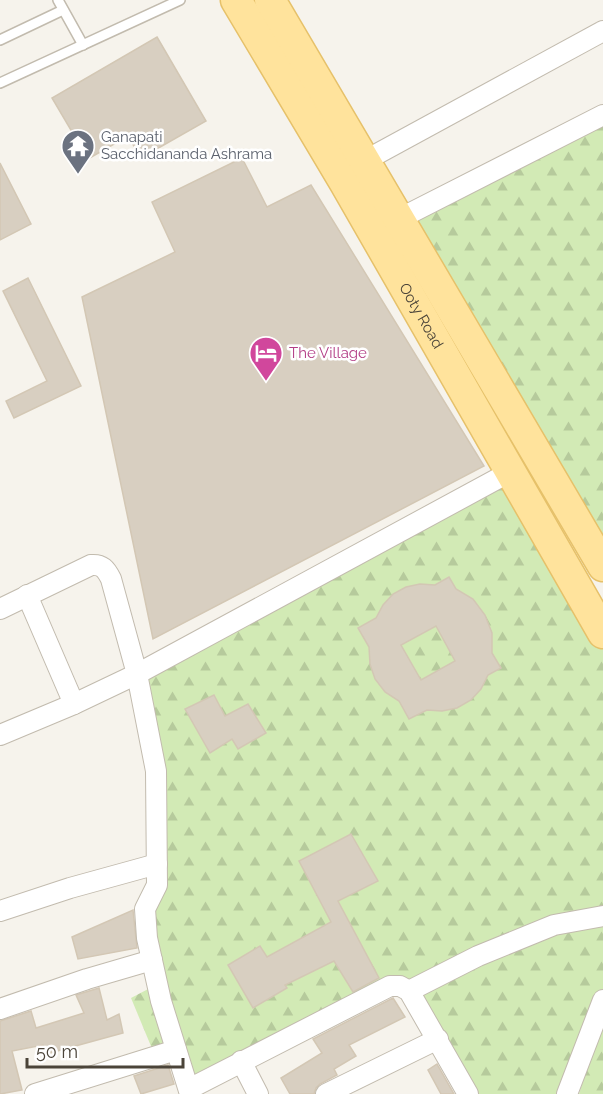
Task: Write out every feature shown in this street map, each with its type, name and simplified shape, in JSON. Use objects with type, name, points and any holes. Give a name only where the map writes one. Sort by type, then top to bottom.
[{"type":"main road","name":"Ooty Road","points":[[236,0],[603,633]]},
{"type":"main road","name":"Ooty Road","points":[[270,0],[603,566]]},
{"type":"street","points":[[366,160],[603,31]]},
{"type":"street","points":[[372,231],[400,219],[603,115]]},
{"type":"street","points":[[0,735],[137,674],[510,472]]},
{"type":"street","points":[[0,609],[91,565],[98,564],[103,567],[111,579],[137,674],[156,771],[157,885],[145,909],[147,938],[161,1001],[190,1092],[241,1061],[390,986],[400,986],[409,991],[468,1094]]},
{"type":"street","points":[[27,595],[74,704]]},
{"type":"street","points":[[0,911],[70,888],[157,864]]},
{"type":"street","points":[[409,991],[478,956],[554,925],[603,916]]},
{"type":"street","points":[[0,1009],[87,979],[152,960]]},
{"type":"street","points":[[567,1094],[603,1000]]},
{"type":"street","points":[[327,1094],[438,1039]]},
{"type":"street","points":[[35,1094],[177,1050]]},
{"type":"street","points":[[241,1061],[258,1094]]},
{"type":"lane","points":[[58,0],[83,45]]},
{"type":"lane","points":[[0,83],[180,0]]},
{"type":"lane","points":[[0,40],[63,10]]},
{"type":"green space","points":[[603,119],[603,575],[400,220]]},
{"type":"green space","points":[[510,472],[603,633],[603,916],[478,956],[189,1089],[145,909],[157,864],[138,679]]},
{"type":"green space","points":[[603,924],[603,1000],[567,1094],[468,1094],[409,991],[559,932]]},
{"type":"green space","points":[[152,987],[171,1048],[153,1051],[131,998]]},
{"type":"green space","points":[[603,1014],[603,1094],[579,1094]]},
{"type":"building","points":[[157,37],[206,121],[141,158],[128,136],[88,159],[52,98]]},
{"type":"building","name":"The Village","points":[[242,158],[267,207],[311,185],[484,466],[153,639],[82,297],[175,252],[152,202]]},
{"type":"building","points":[[0,163],[31,224],[0,240]]},
{"type":"building","points":[[28,278],[81,386],[14,418],[6,401],[47,381],[3,291]]},
{"type":"building","points":[[449,577],[456,589],[473,599],[485,615],[492,633],[492,653],[501,668],[488,675],[481,689],[471,700],[457,708],[442,711],[427,710],[409,719],[399,701],[385,692],[375,679],[370,664],[369,647],[358,628],[376,618],[383,605],[393,594],[406,587],[420,584],[435,585]],"holes":[[[436,626],[455,661],[421,680],[401,645]]]},
{"type":"building","points":[[214,695],[225,716],[248,704],[266,733],[238,749],[232,739],[210,753],[185,709]]},
{"type":"building","points":[[351,834],[378,881],[338,901],[379,978],[353,992],[334,961],[285,985],[287,988],[253,1008],[228,965],[260,946],[267,957],[331,922],[299,861]]},
{"type":"building","points":[[133,910],[137,948],[78,959],[72,937]]},
{"type":"building","points":[[99,988],[107,1020],[119,1014],[123,1033],[46,1054],[43,1045],[12,1051],[22,1090],[0,1094],[0,1021],[31,1011],[36,1028],[84,1013],[76,995]]},
{"type":"building","points":[[393,998],[405,1017],[349,1045],[356,1056],[334,1069],[337,1075],[320,1084],[314,1094],[290,1094],[281,1078],[322,1053],[313,1039]]},
{"type":"building","points":[[437,1064],[454,1094],[441,1094],[428,1070]]},
{"type":"building","points":[[168,1065],[174,1084],[141,1094],[134,1076]]},
{"type":"place","name":"Ganapati Sacchidananda Ashrama","points":[[78,175]]},
{"type":"place","name":"The Village","points":[[266,382]]}]
